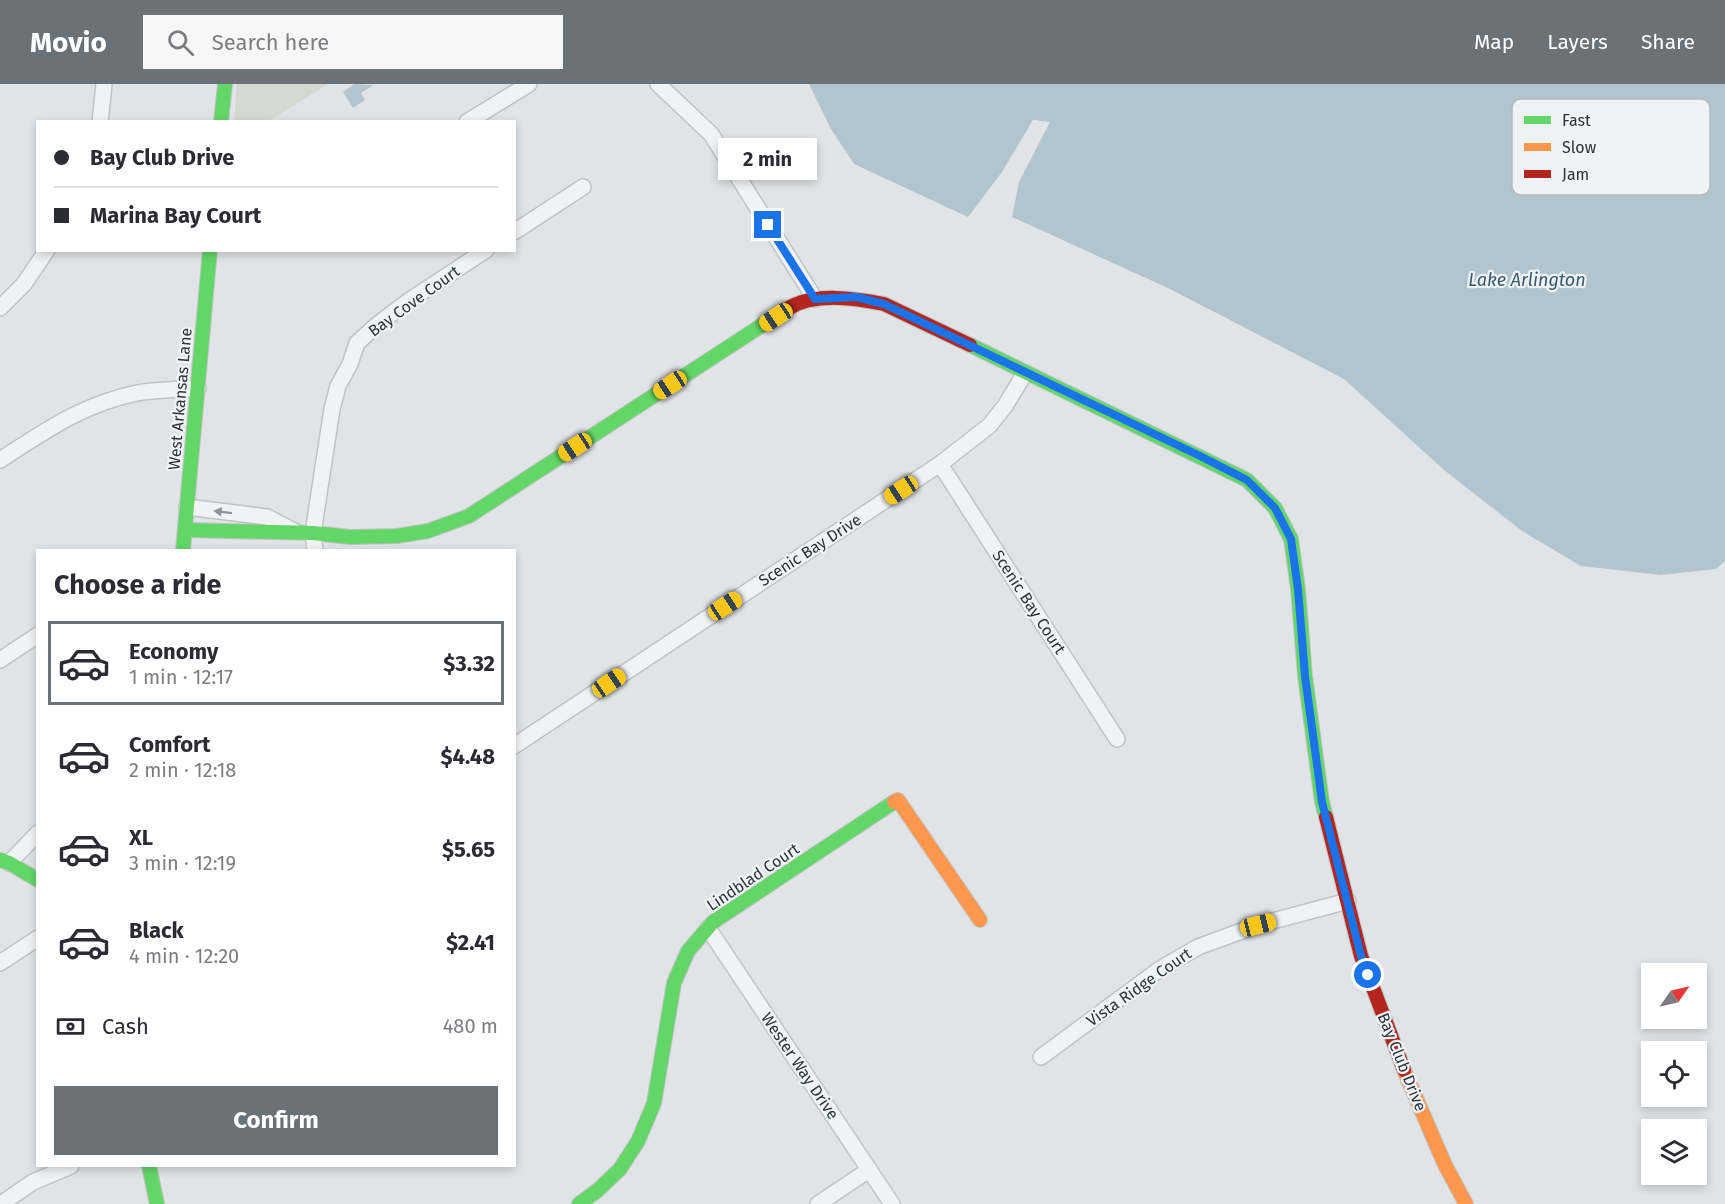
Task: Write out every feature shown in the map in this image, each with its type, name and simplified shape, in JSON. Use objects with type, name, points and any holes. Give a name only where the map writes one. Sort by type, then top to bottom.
[{"type":"street","points":[[100,120],[104,84]]},
{"type":"street","points":[[221,120],[225,84]]},
{"type":"street","points":[[470,120],[529,84]]},
{"type":"street","points":[[658,84],[711,134],[815,299]]},
{"type":"street","points":[[516,231],[583,187]]},
{"type":"street","points":[[0,308],[24,284],[46,252]]},
{"type":"street","name":"West Arkansas Lane","points":[[183,549],[210,252]]},
{"type":"street","name":"Bay Cove Court","points":[[314,549],[306,533],[338,386],[350,364],[357,343],[410,300],[483,252]]},
{"type":"street","name":"Bay Club Drive","points":[[185,530],[306,533],[350,537],[397,536],[428,531],[469,516],[792,306],[815,299],[856,297],[884,304],[1247,480],[1275,508],[1291,539],[1298,589],[1305,676],[1322,802],[1361,956],[1396,1052],[1445,1165],[1466,1204]]},
{"type":"street","name":"Scenic Bay Drive","points":[[516,745],[940,464],[989,426],[1005,406],[1024,373]]},
{"type":"street","points":[[0,460],[62,420],[89,407],[138,393],[198,388]]},
{"type":"street","name":"Scenic Bay Court","points":[[940,464],[1117,739]]},
{"type":"street","name":"Bay Club Drive","points":[[187,507],[267,517],[306,533]]},
{"type":"street","points":[[0,660],[36,636]]},
{"type":"street","name":"Lindblad Court","points":[[579,1204],[620,1169],[638,1141],[654,1103],[674,984],[688,951],[713,922],[898,800],[980,920]]},
{"type":"street","points":[[36,835],[4,862],[36,879]]},
{"type":"street","name":"Vista Ridge Court","points":[[1041,1057],[1160,969],[1198,947],[1258,925],[1348,901]]},
{"type":"street","name":"Wester Way Drive","points":[[708,928],[892,1204]]},
{"type":"street","points":[[0,963],[36,939]]},
{"type":"street","points":[[1,1204],[33,1182],[68,1167]]},
{"type":"street","points":[[149,1167],[157,1204]]},
{"type":"street","points":[[818,1204],[868,1170]]},
{"type":"shaded area","points":[[237,84],[328,84],[271,120],[234,120]]},
{"type":"water","points":[[354,84],[373,85],[361,93],[365,100],[353,108],[343,92]]},
{"type":"water","name":"Lake Arlington","points":[[809,84],[1725,84],[1725,561],[1716,569],[1661,575],[1581,566],[1522,531],[1444,470],[1344,379],[1170,289],[1012,217],[1019,182],[1050,122],[1033,120],[1002,172],[968,217],[854,164],[831,129]]},
{"type":"traffic: fast","points":[[221,120],[225,84]]},
{"type":"traffic: fast","points":[[183,549],[210,252]]},
{"type":"traffic: fast","points":[[185,530],[313,533],[350,537],[397,536],[428,531],[469,516],[787,309]]},
{"type":"traffic: fast","points":[[970,345],[1247,480],[1275,508],[1291,539],[1298,589],[1305,676],[1326,817]]},
{"type":"traffic: fast","points":[[579,1204],[620,1169],[638,1141],[654,1103],[674,983],[688,951],[713,922],[894,802]]},
{"type":"traffic: fast","points":[[0,860],[36,879]]},
{"type":"traffic: fast","points":[[149,1167],[157,1204]]},
{"type":"traffic: slow","points":[[894,802],[898,800],[980,920]]},
{"type":"traffic: slow","points":[[1404,1070],[1445,1165],[1466,1204]]},
{"type":"traffic: jam","points":[[787,309],[809,300],[822,298],[847,298],[884,304],[970,345]]},
{"type":"traffic: jam","points":[[1326,817],[1361,956],[1404,1070]]},
{"type":"route","points":[[768,225],[815,299],[856,297],[884,304],[1247,480],[1275,508],[1291,539],[1298,589],[1305,676],[1322,802],[1361,956],[1368,975]]}]
